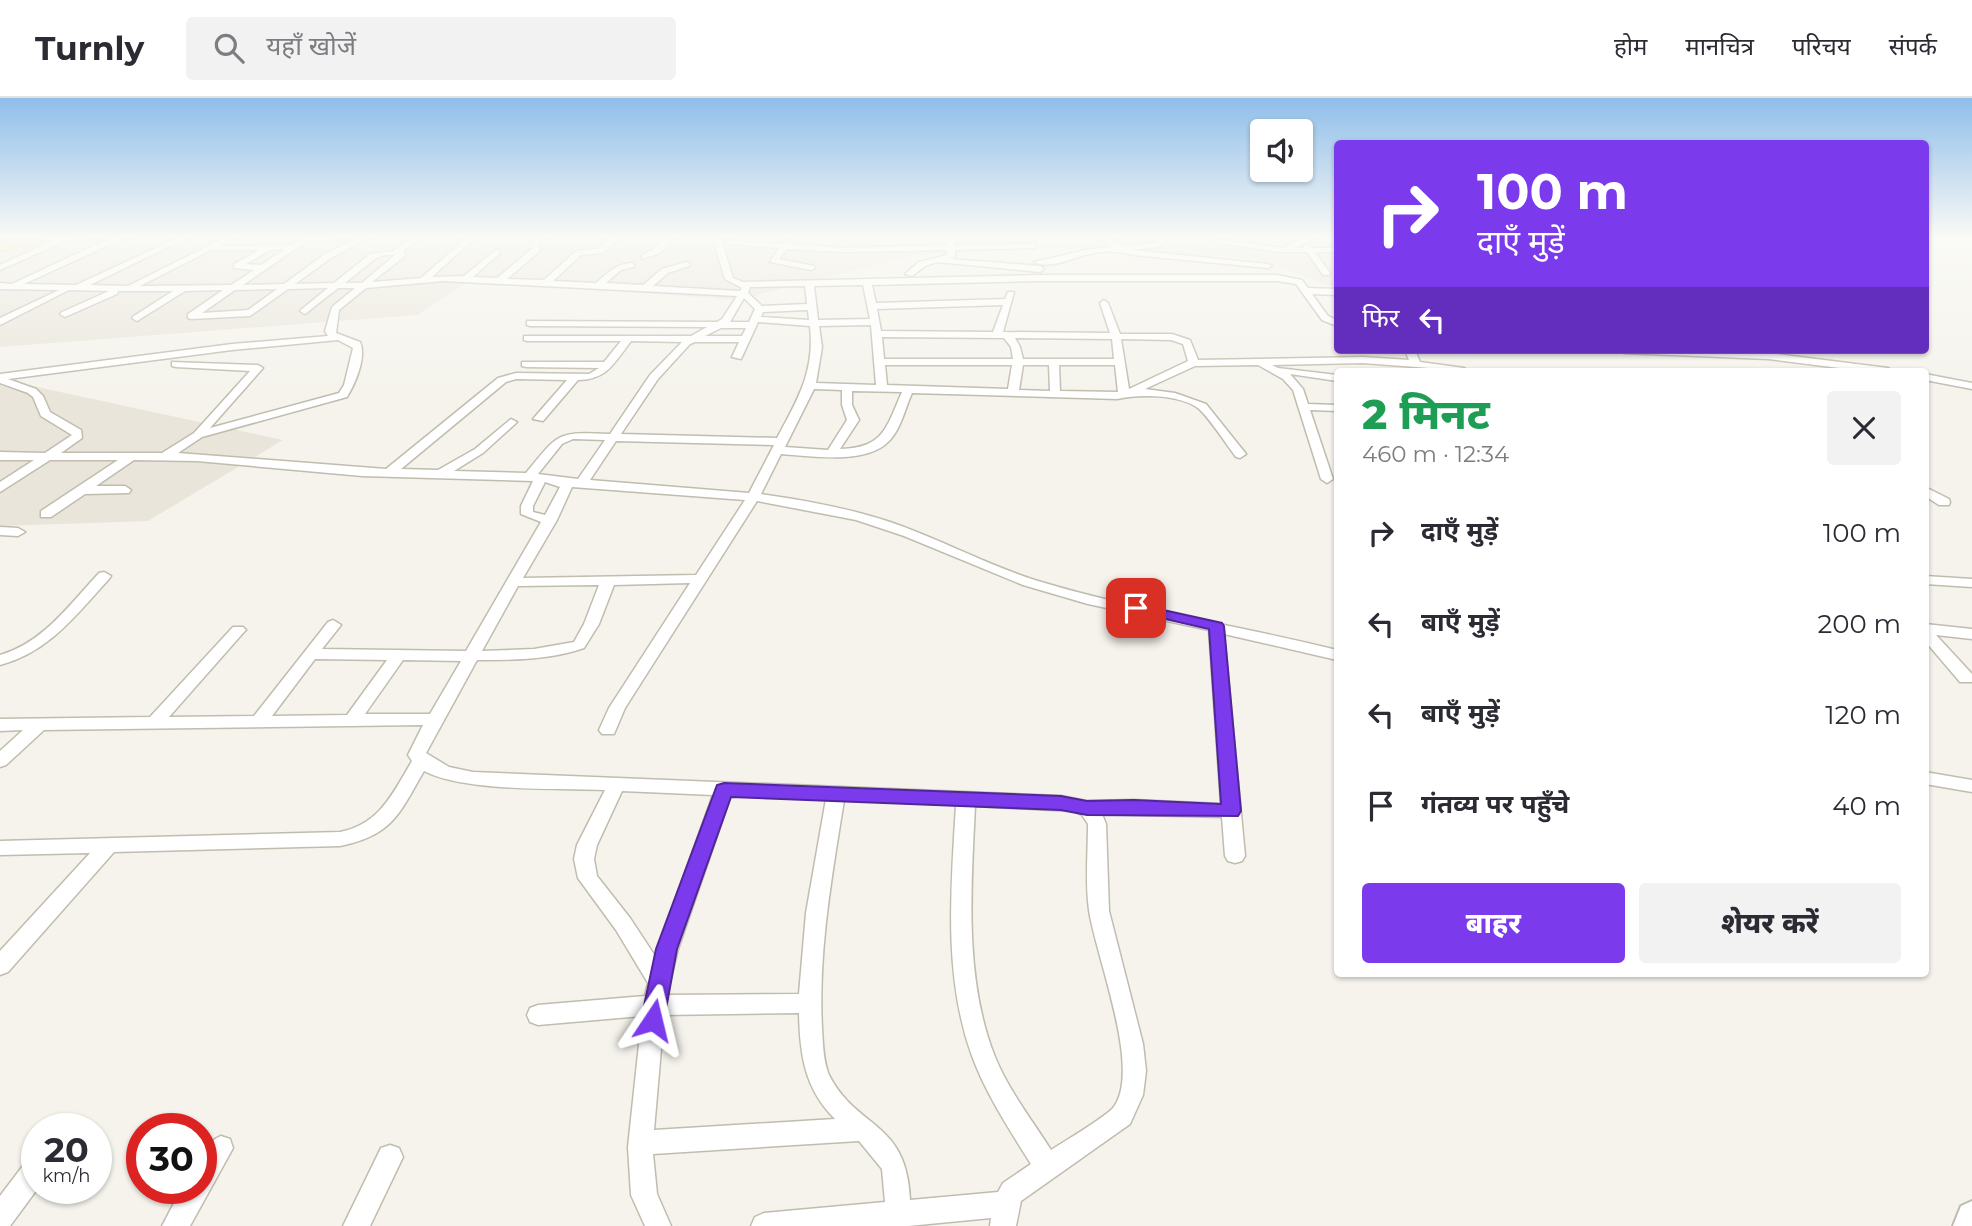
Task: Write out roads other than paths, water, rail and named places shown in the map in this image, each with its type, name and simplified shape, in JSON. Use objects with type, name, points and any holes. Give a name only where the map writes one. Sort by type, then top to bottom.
[{"type":"street","points":[[65,289],[145,289]]},
{"type":"street","points":[[0,322],[71,289]]},
{"type":"street","points":[[65,314],[123,289]]},
{"type":"street","points":[[137,318],[182,289]]},
{"type":"street","points":[[233,289],[190,317],[250,313],[283,289]]},
{"type":"street","points":[[305,311],[333,289]]},
{"type":"street","points":[[336,338],[330,331],[335,309],[361,289]]},
{"type":"street","points":[[673,289],[727,292],[760,289]]},
{"type":"street","points":[[608,730],[617,708],[753,496],[810,386],[817,347],[810,289]]},
{"type":"street","points":[[868,289],[877,334],[882,389]]},
{"type":"street","points":[[1002,335],[1013,289]]},
{"type":"street","points":[[1305,289],[1325,318],[1334,322]]},
{"type":"street","points":[[745,290],[760,309]]},
{"type":"street","points":[[582,483],[654,377],[682,346],[721,324],[733,312],[745,290]]},
{"type":"street","points":[[1308,291],[1334,292]]},
{"type":"street","points":[[877,334],[1008,302]]},
{"type":"street","points":[[1104,303],[1116,336],[1128,393]]},
{"type":"street","points":[[872,306],[1002,335],[1116,336],[1184,340],[1194,363]]},
{"type":"street","points":[[760,309],[812,307]]},
{"type":"street","points":[[737,356],[760,309]]},
{"type":"street","points":[[530,323],[875,322]]},
{"type":"street","points":[[1002,335],[1014,344],[1017,363],[1013,393]]},
{"type":"street","points":[[0,379],[232,347],[336,338],[349,341],[358,348],[349,385],[343,395],[320,404],[198,435]]},
{"type":"street","points":[[527,338],[745,339]]},
{"type":"street","points":[[390,472],[502,380],[516,376],[596,375],[629,338]]},
{"type":"street","points":[[1411,354],[1416,364]]},
{"type":"street","points":[[1720,354],[1768,356],[1864,368]]},
{"type":"street","points":[[131,361],[258,368],[198,435],[166,456]]},
{"type":"street","points":[[1128,393],[1177,366],[1194,363],[1391,361],[1443,368]]},
{"type":"street","points":[[1385,368],[1391,361]]},
{"type":"street","points":[[879,362],[935,376],[972,377],[1017,363],[1120,362]]},
{"type":"street","points":[[1054,362],[1055,394]]},
{"type":"street","points":[[1260,362],[1294,383],[1327,479]]},
{"type":"street","points":[[526,364],[607,365]]},
{"type":"street","points":[[1272,369],[1334,378]]},
{"type":"street","points":[[810,386],[908,390],[935,376],[972,377],[1013,393],[1128,393],[1175,396],[1202,406],[1240,454]]},
{"type":"street","points":[[539,419],[575,377]]},
{"type":"street","points":[[1929,378],[1972,386]]},
{"type":"street","points":[[0,379],[32,391],[38,396],[45,414],[77,432],[76,440],[2,487]]},
{"type":"street","points":[[832,452],[852,420],[852,413],[847,405],[846,387]]},
{"type":"street","points":[[550,520],[527,514],[527,506],[535,478],[563,438],[615,435],[832,452],[863,450],[885,439],[908,390]]},
{"type":"street","points":[[1304,407],[1334,408]]},
{"type":"street","points":[[441,474],[479,451],[512,422]]},
{"type":"street","points":[[46,514],[134,455]]},
{"type":"street","points":[[0,456],[166,456],[390,472],[535,478],[753,496],[826,509],[886,525],[983,566],[1053,590],[1334,654]]},
{"type":"street","points":[[560,482],[566,485],[566,491],[418,749],[417,755],[434,769],[458,776],[616,785],[1061,803],[1087,808],[1231,811]]},
{"type":"street","points":[[82,490],[125,490]]},
{"type":"street","points":[[1929,493],[1944,502]]},
{"type":"street","points":[[0,531],[18,531]]},
{"type":"street","points":[[0,660],[14,658],[36,646],[104,576]]},
{"type":"street","points":[[515,582],[701,579]]},
{"type":"street","points":[[1929,580],[1972,583]]},
{"type":"street","points":[[312,654],[472,655],[568,651],[583,640],[608,581]]},
{"type":"street","points":[[260,720],[333,625]]},
{"type":"street","points":[[1216,626],[1235,856]]},
{"type":"street","points":[[155,722],[238,630]]},
{"type":"street","points":[[1929,630],[1972,634]]},
{"type":"street","points":[[1929,635],[1966,678]]},
{"type":"street","points":[[352,720],[399,654]]},
{"type":"street","points":[[0,725],[435,719]]},
{"type":"street","points":[[0,761],[39,725]]},
{"type":"street","points":[[0,848],[340,839],[355,836],[369,831],[381,821],[422,760]]},
{"type":"street","points":[[1929,779],[1972,786]]},
{"type":"street","points":[[616,785],[587,845],[584,859],[588,877],[623,924],[659,982]]},
{"type":"street","points":[[658,1226],[644,1195],[641,1143],[654,1005],[667,949],[724,790]]},
{"type":"street","points":[[835,794],[811,944],[809,1003],[813,1063],[819,1081],[832,1100],[861,1129],[881,1144],[895,1168],[898,1214]]},
{"type":"street","points":[[966,799],[960,922],[966,981],[978,1041],[1002,1094],[1047,1167]]},
{"type":"street","points":[[764,1226],[898,1214],[1005,1215],[1012,1192],[1121,1116],[1132,1096],[1132,1037],[1102,922],[1098,898],[1097,824],[1095,815],[1087,808]]},
{"type":"street","points":[[0,966],[110,844]]},
{"type":"street","points":[[538,1015],[654,1005],[809,1003]]},
{"type":"street","points":[[641,1143],[861,1129]]},
{"type":"street","points":[[217,1153],[220,1148]]},
{"type":"street","points":[[355,1226],[390,1157]]},
{"type":"street","points":[[0,1218],[21,1190]]},
{"type":"street","points":[[175,1226],[188,1204]]},
{"type":"street","points":[[1969,1226],[1972,1217]]}]
